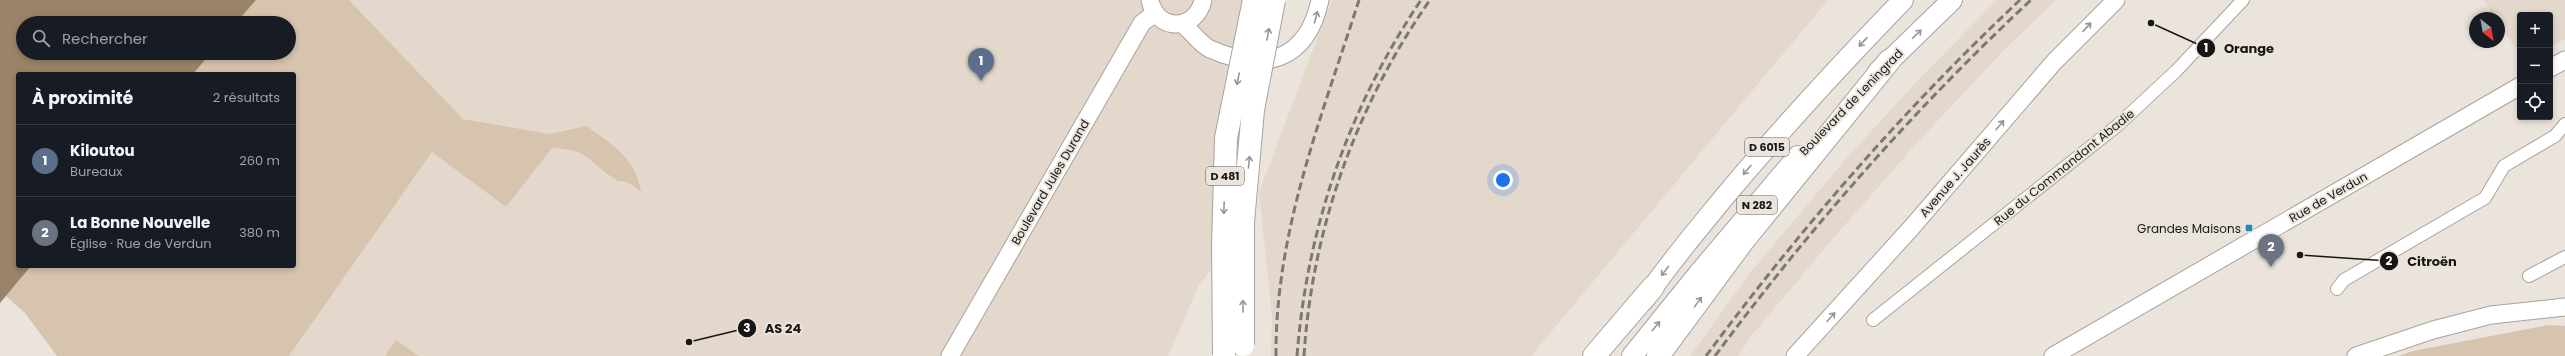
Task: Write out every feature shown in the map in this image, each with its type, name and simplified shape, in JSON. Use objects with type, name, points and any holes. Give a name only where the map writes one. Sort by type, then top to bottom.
[{"type":"highway","name":"D 481","points":[[1234,353],[1223,245],[1226,138],[1254,0]]},
{"type":"highway","name":"D 481","points":[[1234,353],[1254,110],[1274,0]]},
{"type":"highway","name":"D 6015","points":[[1658,356],[1743,241],[1889,61]]},
{"type":"highway","name":"D 6015","points":[[1594,356],[1653,287]]},
{"type":"main road","points":[[1153,7],[1167,23],[1183,24],[1197,15],[1203,0]]},
{"type":"main road","points":[[1183,24],[1209,48],[1236,57],[1266,60],[1282,57],[1301,44],[1315,21],[1320,0]]},
{"type":"main road","name":"Boulevard de Leningrad","points":[[1632,356],[1699,273],[1810,143],[1889,61],[1952,0]]},
{"type":"main road","name":"Avenue J. Jaurès","points":[[1802,352],[2054,62],[2116,0]]},
{"type":"main road","name":"Boulevard Jules Durand","points":[[950,356],[1138,29],[1153,7]]},
{"type":"main road","name":"D 6015","points":[[1653,287],[1750,167],[1896,7]]},
{"type":"main road","points":[[2553,66],[2565,60]]},
{"type":"main road","name":"Rue de Verdun","points":[[2052,356],[2517,88]]},
{"type":"main road","points":[[1606,356],[1653,287]]},
{"type":"main road","points":[[2356,356],[2433,330],[2491,315],[2565,307]]},
{"type":"street","name":"Rue du Commandant Abadie","points":[[1873,320],[2118,125],[2176,71],[2243,0]]},
{"type":"street","points":[[2337,289],[2344,280],[2485,198],[2504,166],[2555,136],[2565,124]]},
{"type":"street","points":[[2529,276],[2565,257]]},
{"type":"shaded area","points":[[0,0],[256,0],[242,16],[16,16],[16,60],[205,60],[195,72],[16,72],[16,268],[29,268],[0,303]]},
{"type":"shaded area","points":[[256,0],[349,0],[463,119],[550,134],[586,126],[614,146],[628,161],[634,170],[641,192],[633,185],[616,180],[582,154],[565,149],[552,148],[506,207],[432,152],[289,356],[57,356],[25,313],[6,296],[29,268],[296,268],[296,72],[195,72],[205,60],[296,60],[296,16],[242,16]]},
{"type":"shaded area","points":[[349,0],[1270,0],[1252,215],[1199,285],[1168,356],[419,356],[396,340],[385,356],[289,356],[432,151],[506,207],[552,148],[572,149],[588,156],[603,172],[619,182],[628,183],[640,191],[586,126],[550,134],[463,119]]},
{"type":"shaded area","points":[[1332,0],[1828,0],[1531,356],[1271,356],[1272,316],[1259,192]]},
{"type":"shaded area","points":[[1997,0],[2056,0],[2005,49],[1915,145],[1830,242],[1752,335],[1738,356],[1690,356],[1750,273],[1844,161],[1920,78]]},
{"type":"shaded area","points":[[2484,0],[2565,0],[2565,39],[2553,46],[2553,12],[2517,12],[2517,50],[2505,33],[2505,12],[2491,12]]},
{"type":"shaded area","points":[[2548,325],[2565,326],[2565,356],[2399,356],[2413,351]]},
{"type":"shaded area","points":[[396,340],[419,356],[385,356]]},
{"type":"railway","points":[[1276,356],[1278,310],[1283,264],[1292,219],[1316,131],[1359,0]]},
{"type":"railway","points":[[1297,356],[1302,308],[1310,261],[1336,170],[1353,126],[1373,83],[1395,41],[1421,0]]},
{"type":"railway","points":[[1304,356],[1309,308],[1317,261],[1328,215],[1343,169],[1360,125],[1381,82],[1404,40],[1430,0]]},
{"type":"railway","points":[[1706,356],[1779,262],[1855,171],[1935,84],[2020,0]]},
{"type":"railway","points":[[1715,356],[1788,262],[1865,171],[1946,84],[2031,0]]},
{"type":"place","name":"Orange","points":[[2151,23]]},
{"type":"place","name":"Kiloutou","points":[[981,81]]},
{"type":"place","name":"Grandes Maisons","points":[[2249,228]]},
{"type":"place","name":"Citroën","points":[[2300,255]]},
{"type":"place","name":"La Bonne Nouvelle","points":[[2271,267]]},
{"type":"place","name":"AS 24","points":[[689,342]]}]
